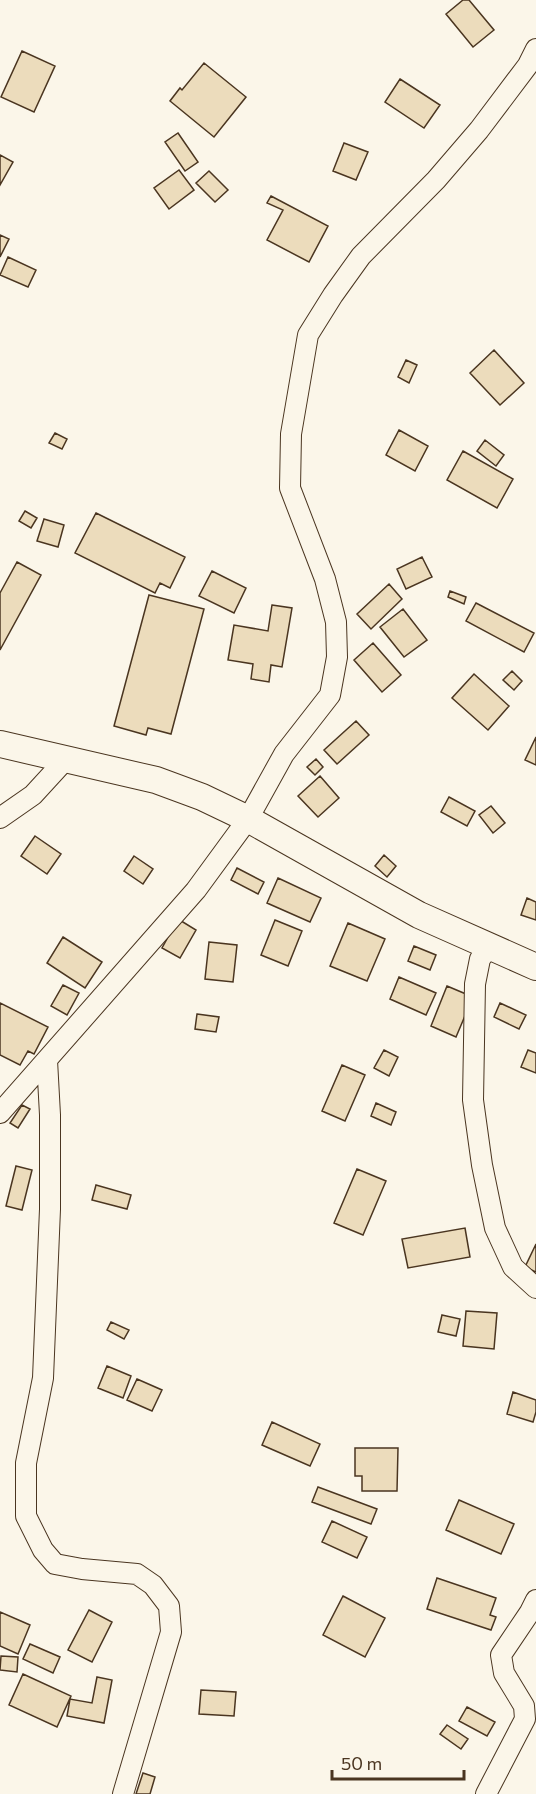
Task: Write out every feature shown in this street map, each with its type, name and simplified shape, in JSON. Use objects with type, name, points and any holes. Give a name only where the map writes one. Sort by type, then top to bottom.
[{"type":"main road","points":[[0,744],[156,780],[202,797],[248,819],[419,915],[536,967]]},
{"type":"street","points":[[0,1113],[196,890],[248,819],[284,754],[330,695],[337,657],[336,622],[325,579],[290,488],[291,434],[308,335],[361,256],[436,180],[465,146],[528,65],[536,50]]},
{"type":"street","points":[[0,818],[33,795],[66,759]]},
{"type":"street","points":[[489,947],[480,959],[476,984],[473,1100],[482,1165],[495,1228],[513,1267],[536,1288]]},
{"type":"street","points":[[47,1060],[50,1115],[50,1209],[43,1378],[26,1463],[26,1516],[43,1550],[55,1564],[136,1574],[153,1585],[170,1606],[171,1632],[123,1794]]},
{"type":"street","points":[[486,1794],[525,1719],[524,1706],[504,1673],[501,1655],[536,1600]]},
{"type":"building","points":[[463,0],[469,0],[494,30],[473,47],[446,14]]},
{"type":"building","points":[[22,51],[55,66],[34,112],[1,97]]},
{"type":"building","points":[[204,63],[246,97],[214,137],[170,101]]},
{"type":"building","points":[[400,79],[440,105],[424,128],[385,102]]},
{"type":"building","points":[[178,133],[198,162],[185,171],[165,142]]},
{"type":"building","points":[[344,143],[368,152],[356,180],[333,171]]},
{"type":"building","points":[[0,155],[13,162],[0,185]]},
{"type":"building","points":[[179,170],[194,190],[169,209],[154,188]]},
{"type":"building","points":[[209,171],[228,190],[215,202],[196,183]]},
{"type":"building","points":[[271,196],[328,226],[309,262],[267,240],[283,210],[267,203]]},
{"type":"building","points":[[0,235],[9,239],[0,257]]},
{"type":"building","points":[[8,257],[36,270],[28,287],[0,275]]},
{"type":"building","points":[[494,350],[524,383],[500,405],[470,373]]},
{"type":"building","points":[[406,360],[417,365],[409,383],[398,377]]},
{"type":"building","points":[[399,430],[428,446],[415,471],[386,455]]},
{"type":"building","points":[[55,433],[67,439],[62,449],[49,443]]},
{"type":"building","points":[[485,440],[504,455],[496,466],[477,451]]},
{"type":"building","points":[[463,451],[513,479],[497,508],[447,480]]},
{"type":"building","points":[[25,511],[37,518],[31,528],[19,521]]},
{"type":"building","points":[[96,513],[185,557],[170,588],[160,583],[155,593],[75,553]]},
{"type":"building","points":[[44,519],[64,525],[58,547],[37,541]]},
{"type":"building","points":[[422,557],[432,577],[406,589],[397,569]]},
{"type":"building","points":[[17,562],[41,575],[0,650],[0,593]]},
{"type":"building","points":[[212,571],[246,588],[234,613],[199,596]]},
{"type":"building","points":[[389,584],[402,599],[371,629],[357,614]]},
{"type":"building","points":[[450,591],[466,597],[464,604],[448,597]]},
{"type":"building","points":[[149,595],[204,609],[171,734],[148,728],[146,735],[114,726]]},
{"type":"building","points":[[476,603],[534,633],[524,652],[466,621]]},
{"type":"building","points":[[272,605],[292,608],[282,667],[271,665],[269,682],[251,679],[253,664],[228,660],[234,625],[268,631]]},
{"type":"building","points":[[403,609],[427,640],[404,657],[380,627]]},
{"type":"building","points":[[373,643],[401,675],[382,692],[354,660]]},
{"type":"building","points":[[512,671],[522,681],[514,690],[503,680]]},
{"type":"building","points":[[474,674],[509,706],[488,730],[452,698]]},
{"type":"building","points":[[356,721],[369,735],[337,764],[324,750]]},
{"type":"building","points":[[536,737],[536,765],[525,760]]},
{"type":"building","points":[[316,759],[323,767],[315,775],[307,767]]},
{"type":"building","points":[[320,776],[339,798],[318,817],[298,796]]},
{"type":"building","points":[[449,797],[475,811],[467,826],[441,812]]},
{"type":"building","points":[[491,806],[505,823],[493,833],[479,815]]},
{"type":"building","points":[[35,836],[61,854],[47,874],[21,856]]},
{"type":"building","points":[[384,855],[396,866],[387,877],[375,866]]},
{"type":"building","points":[[134,856],[153,869],[143,884],[124,871]]},
{"type":"building","points":[[237,868],[264,882],[258,894],[231,880]]},
{"type":"building","points":[[278,878],[321,898],[310,922],[267,903]]},
{"type":"building","points":[[527,898],[536,902],[536,920],[521,915]]},
{"type":"building","points":[[178,919],[196,930],[180,958],[162,948]]},
{"type":"building","points":[[275,920],[302,931],[288,966],[261,955]]},
{"type":"building","points":[[348,923],[385,939],[367,981],[330,966]]},
{"type":"building","points":[[63,937],[102,962],[85,988],[47,963]]},
{"type":"building","points":[[209,942],[237,945],[233,982],[205,979]]},
{"type":"building","points":[[414,946],[436,955],[430,970],[408,961]]},
{"type":"building","points":[[399,977],[436,993],[426,1015],[390,999]]},
{"type":"building","points":[[63,985],[79,993],[67,1015],[51,1006]]},
{"type":"building","points":[[447,986],[473,997],[456,1037],[431,1026]]},
{"type":"building","points":[[0,1003],[48,1027],[34,1054],[28,1051],[20,1065],[0,1055]]},
{"type":"building","points":[[500,1003],[526,1015],[519,1029],[494,1017]]},
{"type":"building","points":[[197,1014],[219,1017],[216,1032],[195,1029]]},
{"type":"building","points":[[384,1050],[398,1057],[389,1076],[374,1068]]},
{"type":"building","points":[[528,1050],[536,1053],[536,1073],[521,1067]]},
{"type":"building","points":[[342,1065],[365,1075],[345,1121],[322,1111]]},
{"type":"building","points":[[376,1103],[396,1112],[391,1125],[371,1116]]},
{"type":"building","points":[[22,1105],[30,1109],[18,1128],[10,1123]]},
{"type":"building","points":[[16,1166],[32,1170],[22,1210],[6,1206]]},
{"type":"building","points":[[357,1169],[386,1181],[363,1235],[334,1223]]},
{"type":"building","points":[[96,1185],[131,1195],[127,1209],[92,1200]]},
{"type":"building","points":[[465,1228],[470,1257],[408,1268],[402,1239]]},
{"type":"building","points":[[536,1244],[536,1272],[525,1267]]},
{"type":"building","points":[[466,1311],[497,1313],[494,1349],[463,1346]]},
{"type":"building","points":[[442,1315],[460,1319],[456,1336],[438,1332]]},
{"type":"building","points":[[111,1322],[129,1330],[124,1339],[107,1330]]},
{"type":"building","points":[[107,1366],[131,1376],[123,1398],[98,1388]]},
{"type":"building","points":[[137,1379],[162,1390],[152,1411],[127,1400]]},
{"type":"building","points":[[513,1392],[536,1400],[533,1422],[507,1414]]},
{"type":"building","points":[[272,1422],[320,1444],[310,1466],[262,1445]]},
{"type":"building","points":[[355,1448],[398,1448],[397,1491],[362,1491],[362,1476],[355,1476]]},
{"type":"building","points":[[318,1487],[377,1509],[371,1524],[312,1502]]},
{"type":"building","points":[[459,1500],[514,1524],[501,1554],[446,1530]]},
{"type":"building","points":[[332,1521],[367,1537],[357,1558],[322,1542]]},
{"type":"building","points":[[437,1578],[496,1598],[490,1615],[496,1617],[491,1630],[427,1609]]},
{"type":"building","points":[[343,1596],[385,1618],[365,1657],[323,1635]]},
{"type":"building","points":[[89,1610],[112,1622],[92,1662],[68,1650]]},
{"type":"building","points":[[0,1612],[30,1625],[18,1654],[0,1646]]},
{"type":"building","points":[[30,1644],[60,1657],[53,1673],[23,1659]]},
{"type":"building","points":[[1,1656],[18,1657],[17,1672],[0,1670]]},
{"type":"building","points":[[23,1674],[71,1696],[57,1727],[9,1705]]},
{"type":"building","points":[[97,1677],[112,1680],[104,1723],[67,1716],[70,1699],[92,1703]]},
{"type":"building","points":[[201,1690],[236,1692],[234,1716],[199,1714]]},
{"type":"building","points":[[467,1707],[495,1722],[487,1736],[459,1721]]},
{"type":"building","points":[[447,1725],[468,1739],[461,1749],[440,1734]]},
{"type":"building","points":[[143,1773],[155,1777],[150,1794],[136,1794]]}]
